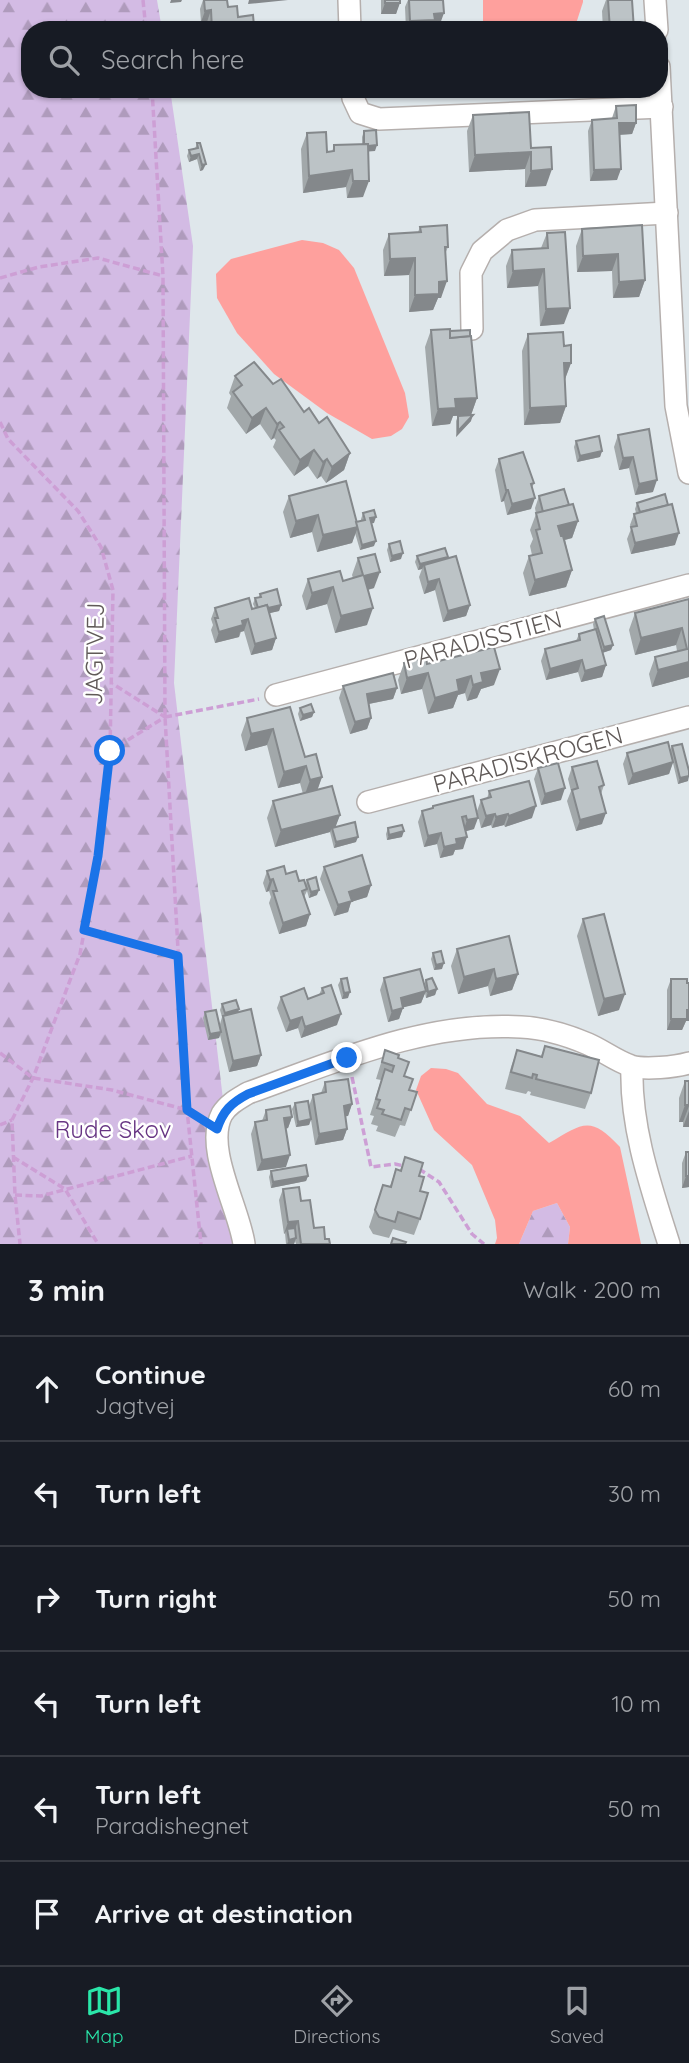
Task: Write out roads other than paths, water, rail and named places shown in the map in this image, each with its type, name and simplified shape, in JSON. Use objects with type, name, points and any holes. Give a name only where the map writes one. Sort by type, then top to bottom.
[{"type":"street","points":[[349,0],[350,21]]},
{"type":"street","points":[[655,0],[656,21]]},
{"type":"street","points":[[353,98],[360,113],[379,119],[662,107]]},
{"type":"street","points":[[661,98],[667,213],[681,331],[676,406],[689,473]]},
{"type":"street","points":[[472,329],[471,273],[482,251],[507,230],[535,220],[667,213]]},
{"type":"street","name":"PARADISSTIEN","points":[[276,695],[689,585]]},
{"type":"street","name":"PARADISKROGEN","points":[[368,802],[689,717]]},
{"type":"street","points":[[244,1244],[219,1156],[217,1129],[223,1113],[233,1102],[248,1094],[376,1048],[442,1031],[485,1026],[523,1027],[556,1032],[587,1043],[632,1067],[676,1067],[689,1063]]},
{"type":"street","points":[[632,1067],[631,1096],[651,1190],[669,1244]]},
{"type":"park label","name":"Rude Skov","points":[[113,1130]]}]
